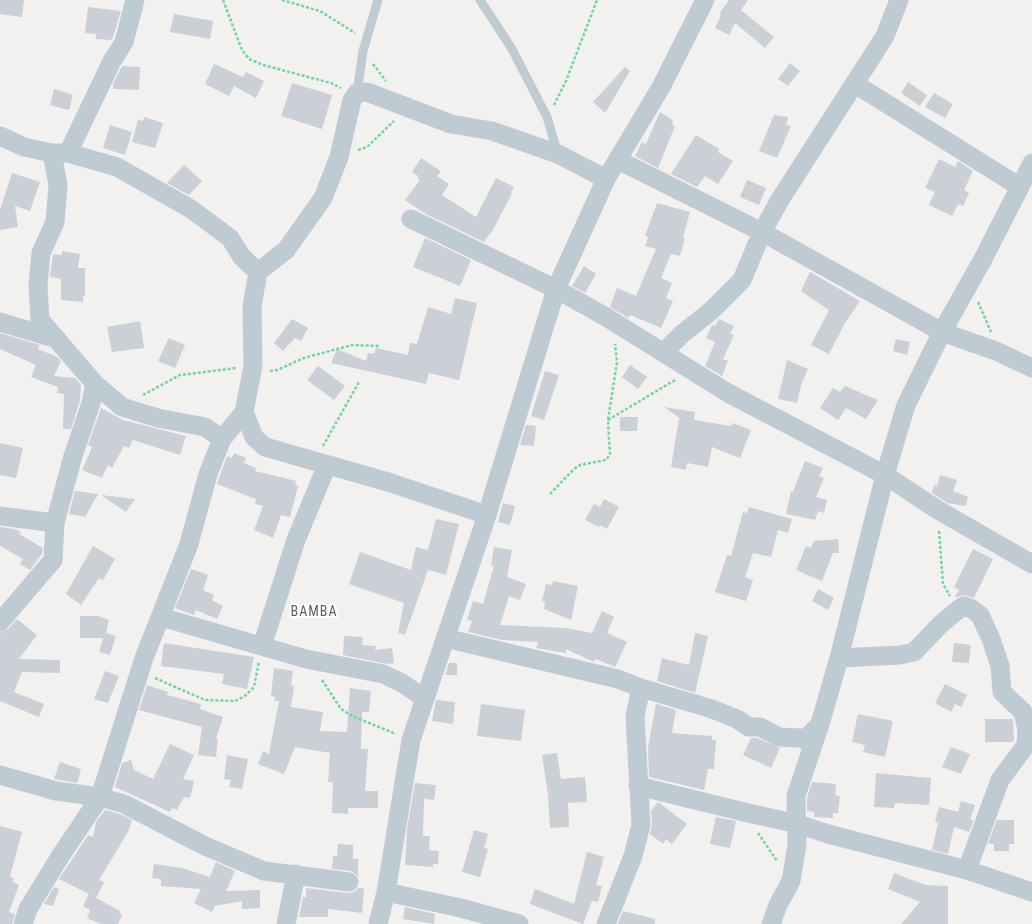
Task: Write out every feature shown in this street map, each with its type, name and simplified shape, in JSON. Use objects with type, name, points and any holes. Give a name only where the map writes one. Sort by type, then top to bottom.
[{"type":"street","points":[[135,0],[124,42],[60,153],[55,222],[41,253],[38,286],[40,320],[95,384],[122,407],[158,418],[205,427],[222,439]]},
{"type":"street","points":[[378,924],[386,892],[411,740],[487,515],[556,289],[606,179],[661,87],[705,0]]},
{"type":"street","points":[[664,352],[742,280],[762,232],[781,198],[885,36],[899,0]]},
{"type":"street","points":[[855,84],[1020,186]]},
{"type":"street","points":[[23,924],[28,909],[100,797],[141,672],[144,658],[189,544],[208,474],[222,439],[244,412],[252,370],[252,306],[258,272],[286,250],[323,198],[339,157],[352,100],[357,93],[367,92],[451,124],[492,131],[558,154],[606,179]]},
{"type":"street","points":[[0,136],[24,147],[60,153],[117,167],[191,209],[230,238],[242,257],[258,272]]},
{"type":"street","points":[[618,160],[762,232],[942,332],[996,351],[1032,368]]},
{"type":"street","points":[[771,924],[778,905],[791,881],[797,846],[798,824],[796,796],[840,658],[885,476],[906,405],[942,332],[1032,163]]},
{"type":"street","points":[[411,219],[556,289],[664,352],[728,393],[885,476],[938,510],[1032,564]]},
{"type":"street","points":[[0,322],[58,340]]},
{"type":"street","points":[[0,622],[53,560],[55,523],[72,456],[91,403],[95,384]]},
{"type":"street","points":[[244,412],[254,437],[265,447],[320,464],[388,482],[487,515]]},
{"type":"street","points":[[262,646],[320,464]]},
{"type":"street","points":[[0,516],[55,523]]},
{"type":"street","points":[[840,658],[900,656],[914,652],[940,624],[964,606],[972,609],[980,615],[991,639],[1000,666],[1002,692],[1023,712],[1027,730],[1026,745],[1000,780],[967,870]]},
{"type":"street","points":[[161,618],[306,659],[383,674],[402,683],[424,698]]},
{"type":"street","points":[[445,638],[618,679],[641,688],[712,709],[737,719],[749,727],[760,727],[779,737],[802,738],[805,740],[820,724]]},
{"type":"street","points":[[606,924],[633,856],[641,825],[635,716],[641,688]]},
{"type":"street","points":[[0,775],[56,791],[100,797],[124,804],[205,846],[264,871],[349,882]]},
{"type":"street","points":[[638,786],[798,824],[828,834],[967,870],[1032,892]]},
{"type":"street","points":[[286,924],[296,874]]},
{"type":"street","points":[[386,892],[464,916],[519,924]]},
{"type":"lane","points":[[357,93],[359,69],[378,0]]},
{"type":"lane","points":[[480,0],[512,49],[547,117],[558,154]]},
{"type":"path","points":[[223,0],[242,50],[249,58],[263,65],[331,83],[357,93]]},
{"type":"path","points":[[282,0],[320,11],[366,40]]},
{"type":"path","points":[[547,117],[566,82],[597,0]]},
{"type":"path","points":[[339,157],[367,147],[408,108]]},
{"type":"path","points":[[969,283],[990,328],[996,351]]},
{"type":"path","points":[[550,494],[574,469],[580,465],[606,460],[610,454],[608,420],[617,362],[615,340],[606,317]]},
{"type":"path","points":[[122,407],[180,376],[252,370],[277,370],[304,358],[352,345],[380,346]]},
{"type":"path","points":[[608,420],[690,370]]},
{"type":"path","points":[[320,464],[359,382]]},
{"type":"path","points":[[938,510],[943,584],[950,596],[964,606]]},
{"type":"path","points":[[141,672],[190,691],[205,700],[235,701],[245,696],[254,687],[262,646]]},
{"type":"path","points":[[306,659],[328,688],[341,709],[354,717],[411,740]]},
{"type":"path","points":[[744,812],[791,881]]},
{"type":"building","points":[[0,0],[24,0],[22,17],[0,14]]},
{"type":"building","points":[[729,0],[748,0],[741,10],[774,37],[765,48],[735,23],[729,35],[715,28],[721,15],[719,14]]},
{"type":"building","points":[[88,7],[121,11],[112,40],[96,39],[96,34],[85,33]]},
{"type":"building","points":[[174,14],[213,21],[210,39],[170,32]]},
{"type":"building","points":[[790,63],[800,71],[788,86],[778,79]]},
{"type":"building","points":[[214,64],[243,77],[246,72],[264,81],[256,98],[234,86],[229,96],[205,84]]},
{"type":"building","points":[[122,66],[140,67],[139,90],[113,89],[113,84]]},
{"type":"building","points":[[625,67],[630,71],[605,113],[593,102]]},
{"type":"building","points":[[908,82],[927,95],[920,106],[901,93]]},
{"type":"building","points":[[292,83],[332,95],[322,129],[281,116]]},
{"type":"building","points":[[54,89],[73,95],[69,110],[50,105]]},
{"type":"building","points":[[934,93],[953,104],[945,118],[925,107]]},
{"type":"building","points":[[660,112],[673,120],[672,124],[675,126],[658,168],[635,156],[642,142],[646,144]]},
{"type":"building","points":[[774,115],[788,117],[786,125],[791,126],[777,158],[759,151]]},
{"type":"building","points":[[144,117],[163,123],[155,148],[132,142],[138,120],[143,121]]},
{"type":"building","points":[[110,125],[132,132],[125,155],[103,148]]},
{"type":"building","points":[[696,135],[719,149],[718,152],[733,161],[718,184],[705,176],[697,187],[671,174]]},
{"type":"building","points":[[421,158],[441,171],[437,176],[449,184],[442,195],[476,217],[496,178],[514,187],[494,228],[484,242],[424,213],[405,200],[420,180],[417,178],[418,176],[412,172]]},
{"type":"building","points":[[939,159],[955,167],[958,161],[973,171],[964,190],[969,193],[963,206],[958,204],[952,216],[929,205],[935,192],[925,188]]},
{"type":"building","points":[[184,165],[202,181],[189,195],[167,183]]},
{"type":"building","points":[[12,173],[40,182],[30,211],[15,206],[18,227],[0,230],[0,210]]},
{"type":"building","points":[[747,180],[766,188],[759,205],[740,197]]},
{"type":"building","points":[[657,203],[690,212],[683,237],[685,238],[680,256],[671,254],[661,278],[672,283],[666,298],[673,301],[661,328],[630,315],[628,318],[610,307],[617,288],[636,296],[656,249],[645,246],[648,237],[645,236]]},
{"type":"building","points":[[425,238],[471,260],[460,286],[413,267]]},
{"type":"building","points":[[62,251],[80,254],[78,268],[85,268],[85,296],[83,296],[83,302],[61,300],[61,279],[50,277],[53,254],[62,255]]},
{"type":"building","points":[[584,266],[596,274],[585,293],[572,286]]},
{"type":"building","points":[[810,272],[860,301],[845,323],[829,354],[811,345],[829,310],[801,291]]},
{"type":"building","points":[[455,298],[477,303],[459,380],[429,373],[426,384],[331,363],[337,349],[366,361],[368,353],[374,354],[376,348],[408,355],[410,343],[417,344],[428,307],[451,314]]},
{"type":"building","points":[[292,319],[308,328],[301,341],[295,338],[283,351],[274,343]]},
{"type":"building","points":[[719,319],[734,326],[730,334],[734,335],[723,359],[728,361],[722,376],[705,366],[715,342],[706,338],[712,325],[715,326]]},
{"type":"building","points":[[140,321],[144,348],[112,352],[107,327]]},
{"type":"building","points":[[0,333],[40,345],[38,349],[57,357],[61,361],[54,376],[75,378],[81,385],[80,400],[71,429],[63,429],[64,394],[57,393],[58,387],[31,377],[36,365],[0,349]]},
{"type":"building","points":[[169,338],[185,345],[175,368],[158,361]]},
{"type":"building","points":[[896,339],[910,342],[907,355],[893,351]]},
{"type":"building","points":[[787,360],[808,369],[801,385],[797,403],[778,399]]},
{"type":"building","points":[[630,365],[647,377],[638,389],[622,377]]},
{"type":"building","points":[[318,366],[345,386],[334,400],[307,380]]},
{"type":"building","points":[[545,371],[559,375],[544,420],[531,416]]},
{"type":"building","points":[[845,386],[878,400],[866,419],[846,408],[838,420],[820,408],[833,388],[840,392]]},
{"type":"building","points":[[664,407],[695,412],[694,420],[731,426],[733,423],[751,430],[740,458],[712,447],[708,467],[687,463],[686,470],[671,467],[679,419],[681,419]]},
{"type":"building","points":[[101,408],[123,420],[186,436],[180,455],[133,440],[129,448],[124,446],[112,468],[108,465],[102,478],[82,470],[92,447],[88,445]]},
{"type":"building","points":[[620,417],[638,417],[637,431],[620,431]]},
{"type":"building","points":[[526,425],[536,426],[534,446],[520,445]]},
{"type":"building","points":[[0,443],[23,448],[16,478],[0,475]]},
{"type":"building","points":[[234,453],[246,458],[244,463],[256,468],[255,471],[296,481],[295,485],[298,486],[290,517],[281,515],[273,538],[254,530],[263,506],[255,504],[256,499],[217,484],[227,456],[232,458]]},
{"type":"building","points":[[805,461],[823,468],[819,476],[824,478],[816,497],[827,500],[824,513],[818,511],[815,520],[786,514],[791,491],[793,492]]},
{"type":"building","points":[[940,475],[957,480],[953,491],[968,497],[966,506],[947,503],[932,493],[934,485],[937,486]]},
{"type":"building","points":[[75,491],[98,494],[85,517],[69,514]]},
{"type":"building","points":[[101,495],[135,499],[126,512]]},
{"type":"building","points":[[604,499],[619,507],[607,529],[585,520],[594,504],[600,507]]},
{"type":"building","points":[[503,503],[515,506],[510,525],[498,522]]},
{"type":"building","points":[[749,507],[792,519],[788,533],[778,530],[771,557],[753,553],[745,577],[753,580],[746,601],[715,592],[727,555],[731,556],[743,512],[747,513]]},
{"type":"building","points":[[436,519],[459,524],[446,575],[428,570],[405,635],[398,633],[404,603],[349,584],[360,552],[411,570],[416,547],[428,550]]},
{"type":"building","points":[[0,527],[15,529],[21,532],[19,534],[43,548],[42,554],[30,570],[20,564],[23,559],[0,546]]},
{"type":"building","points":[[838,539],[839,553],[833,553],[822,581],[796,570],[806,546],[811,548],[814,541]]},
{"type":"building","points":[[93,546],[115,559],[103,580],[99,578],[81,605],[66,594]]},
{"type":"building","points":[[494,547],[512,550],[507,577],[526,584],[520,600],[509,596],[500,625],[566,628],[592,633],[602,611],[614,617],[607,633],[627,642],[615,667],[596,659],[594,662],[566,649],[566,653],[536,648],[538,642],[502,640],[468,632],[472,621],[467,620],[473,601],[483,604],[494,566],[491,566]]},
{"type":"building","points":[[973,549],[993,559],[974,598],[963,595],[955,597],[959,590],[954,587]]},
{"type":"building","points":[[191,569],[208,575],[203,590],[214,595],[212,600],[223,606],[217,619],[196,610],[194,615],[175,608]]},
{"type":"building","points":[[553,581],[578,586],[571,620],[544,609],[545,602],[542,601],[546,584],[552,585]]},
{"type":"building","points":[[818,589],[834,598],[828,610],[812,601]]},
{"type":"building","points":[[80,616],[98,616],[109,620],[106,633],[116,636],[110,655],[99,652],[103,638],[80,638]]},
{"type":"building","points":[[17,619],[37,635],[19,659],[60,660],[60,673],[22,672],[14,692],[44,704],[39,717],[0,701],[0,633],[8,629]]},
{"type":"building","points":[[695,633],[708,636],[695,693],[657,681],[662,658],[689,665]]},
{"type":"building","points":[[344,636],[363,637],[362,645],[376,646],[375,650],[392,648],[394,663],[387,664],[343,655]]},
{"type":"building","points":[[164,643],[254,657],[247,689],[222,684],[224,674],[161,666]]},
{"type":"building","points":[[954,643],[971,645],[969,663],[952,662]]},
{"type":"building","points":[[449,663],[457,663],[457,675],[445,675]]},
{"type":"building","points":[[274,668],[293,671],[291,686],[294,686],[291,707],[323,712],[320,731],[347,732],[350,688],[371,691],[369,712],[362,712],[361,749],[368,749],[365,791],[378,791],[378,808],[348,808],[348,814],[332,813],[333,782],[328,782],[330,753],[295,747],[284,774],[258,764],[263,751],[269,754],[279,701],[274,701],[275,697],[271,696]]},
{"type":"building","points":[[105,671],[119,676],[108,703],[94,699]]},
{"type":"building","points":[[945,684],[967,695],[961,707],[955,704],[951,712],[935,703]]},
{"type":"building","points":[[147,685],[168,692],[167,695],[201,704],[200,709],[223,717],[216,739],[218,739],[216,757],[198,755],[202,727],[139,710]]},
{"type":"building","points":[[436,700],[455,702],[453,724],[432,721]]},
{"type":"building","points":[[481,704],[525,710],[521,741],[477,736]]},
{"type":"building","points":[[656,704],[676,710],[672,733],[712,736],[712,740],[716,740],[714,769],[708,769],[704,790],[649,777],[648,748]]},
{"type":"building","points":[[858,714],[893,721],[885,757],[863,752],[865,745],[852,742]]},
{"type":"building","points":[[985,719],[1013,719],[1014,742],[985,742]]},
{"type":"building","points":[[751,738],[757,738],[780,748],[771,768],[743,755]]},
{"type":"building","points":[[170,744],[194,755],[183,779],[194,781],[190,798],[184,797],[177,810],[172,808],[170,812],[115,787],[122,763],[131,760],[134,770],[153,779]]},
{"type":"building","points":[[951,747],[970,754],[961,774],[942,767]]},
{"type":"building","points":[[557,753],[561,779],[585,777],[587,802],[568,803],[569,827],[550,828],[548,795],[542,755]]},
{"type":"building","points":[[227,755],[248,759],[242,789],[229,787],[231,780],[224,779]]},
{"type":"building","points":[[60,762],[81,769],[77,783],[54,779]]},
{"type":"building","points":[[876,773],[931,778],[929,805],[895,803],[894,808],[874,807]]},
{"type":"building","points":[[812,782],[836,784],[835,795],[840,796],[838,813],[833,813],[833,818],[814,817],[814,812],[807,811],[807,798]]},
{"type":"building","points":[[415,783],[436,785],[434,800],[424,799],[423,836],[430,836],[429,850],[439,851],[438,864],[433,864],[433,867],[405,865],[407,829]]},
{"type":"building","points":[[961,801],[975,805],[970,820],[974,820],[969,832],[954,827],[948,854],[932,850],[938,823],[935,822],[939,807],[958,812]]},
{"type":"building","points":[[658,802],[687,824],[672,844],[666,839],[663,844],[650,834],[652,825],[651,811]]},
{"type":"building","points":[[105,810],[120,814],[132,820],[129,830],[99,880],[104,882],[96,898],[120,911],[119,913],[122,915],[118,924],[101,924],[87,918],[90,910],[83,906],[89,894],[59,879],[88,835],[93,837],[96,822]]},
{"type":"building","points":[[716,817],[736,821],[730,848],[710,844]]},
{"type":"building","points":[[997,820],[1014,820],[1014,844],[1009,844],[1009,851],[994,851],[994,844],[988,843]]},
{"type":"building","points":[[0,826],[22,832],[10,876],[14,879],[12,882],[19,885],[9,912],[15,914],[12,924],[0,924]]},
{"type":"building","points":[[474,830],[488,834],[484,848],[488,849],[480,877],[462,872]]},
{"type":"building","points":[[338,844],[353,845],[353,859],[358,859],[358,876],[351,871],[332,869],[333,856],[337,856]]},
{"type":"building","points":[[587,852],[604,857],[596,885],[602,886],[598,902],[592,901],[583,924],[530,904],[535,889],[574,904]]},
{"type":"building","points":[[216,862],[235,871],[226,891],[260,890],[260,908],[242,909],[242,901],[215,906],[212,912],[194,903],[201,889],[161,886],[161,879],[152,878],[154,864],[182,868],[210,877]]},
{"type":"building","points":[[894,873],[925,885],[948,886],[948,924],[901,924],[920,902],[888,889]]},
{"type":"building","points":[[54,887],[59,889],[53,906],[44,904]]},
{"type":"building","points":[[306,888],[348,893],[354,892],[358,888],[364,888],[362,913],[328,909],[328,917],[299,917],[303,897],[306,897]]},
{"type":"building","points":[[405,907],[435,914],[434,924],[403,919]]},
{"type":"building","points":[[623,911],[655,919],[655,924],[618,924]]},
{"type":"district","name":"BAMBA","points":[[314,612]]}]
